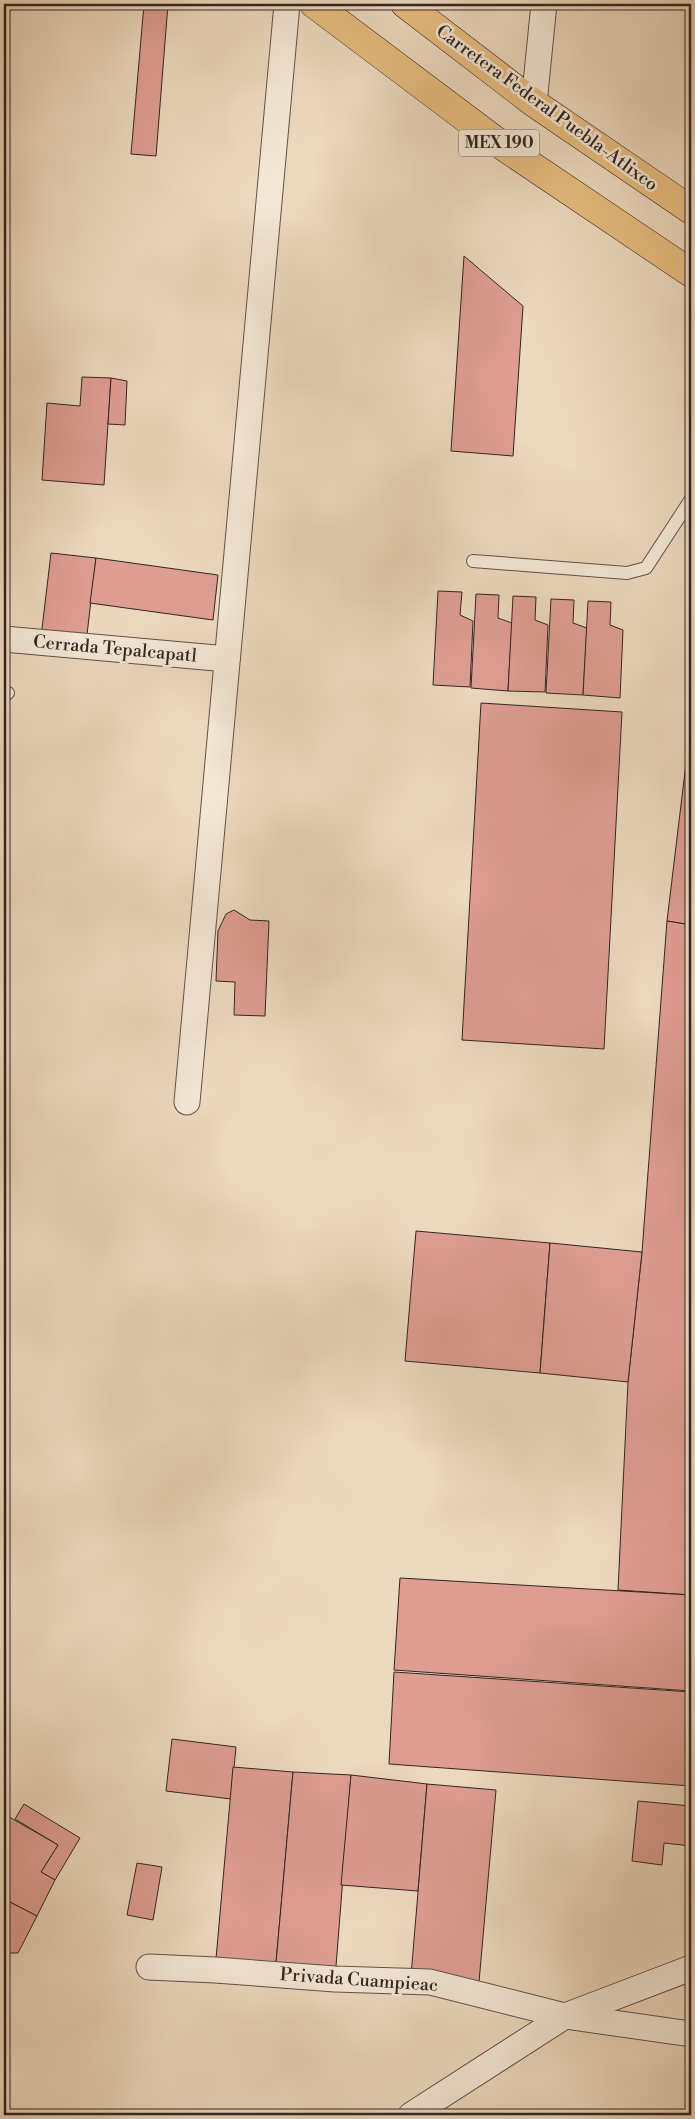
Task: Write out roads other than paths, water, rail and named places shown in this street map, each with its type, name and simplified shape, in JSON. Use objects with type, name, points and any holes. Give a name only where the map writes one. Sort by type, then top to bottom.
[{"type":"main road","name":"MEX 190","points":[[314,4],[504,146],[691,273]]},
{"type":"main road","name":"Carretera Federal Puebla-Atlixco","points":[[404,4],[534,103],[691,210]]},
{"type":"street","points":[[187,1102],[287,4]]},
{"type":"street","points":[[534,103],[544,4]]},
{"type":"street","name":"Cerrada Tepalcapatl","points":[[4,638],[227,658]]},
{"type":"street","name":"Privada Cuampieac","points":[[150,1967],[215,1970],[336,1980],[430,1982],[565,2016],[691,2034]]},
{"type":"street","points":[[412,2115],[565,2016],[691,1968]]},
{"type":"lane","points":[[473,560],[627,573],[646,568],[691,499]]}]
